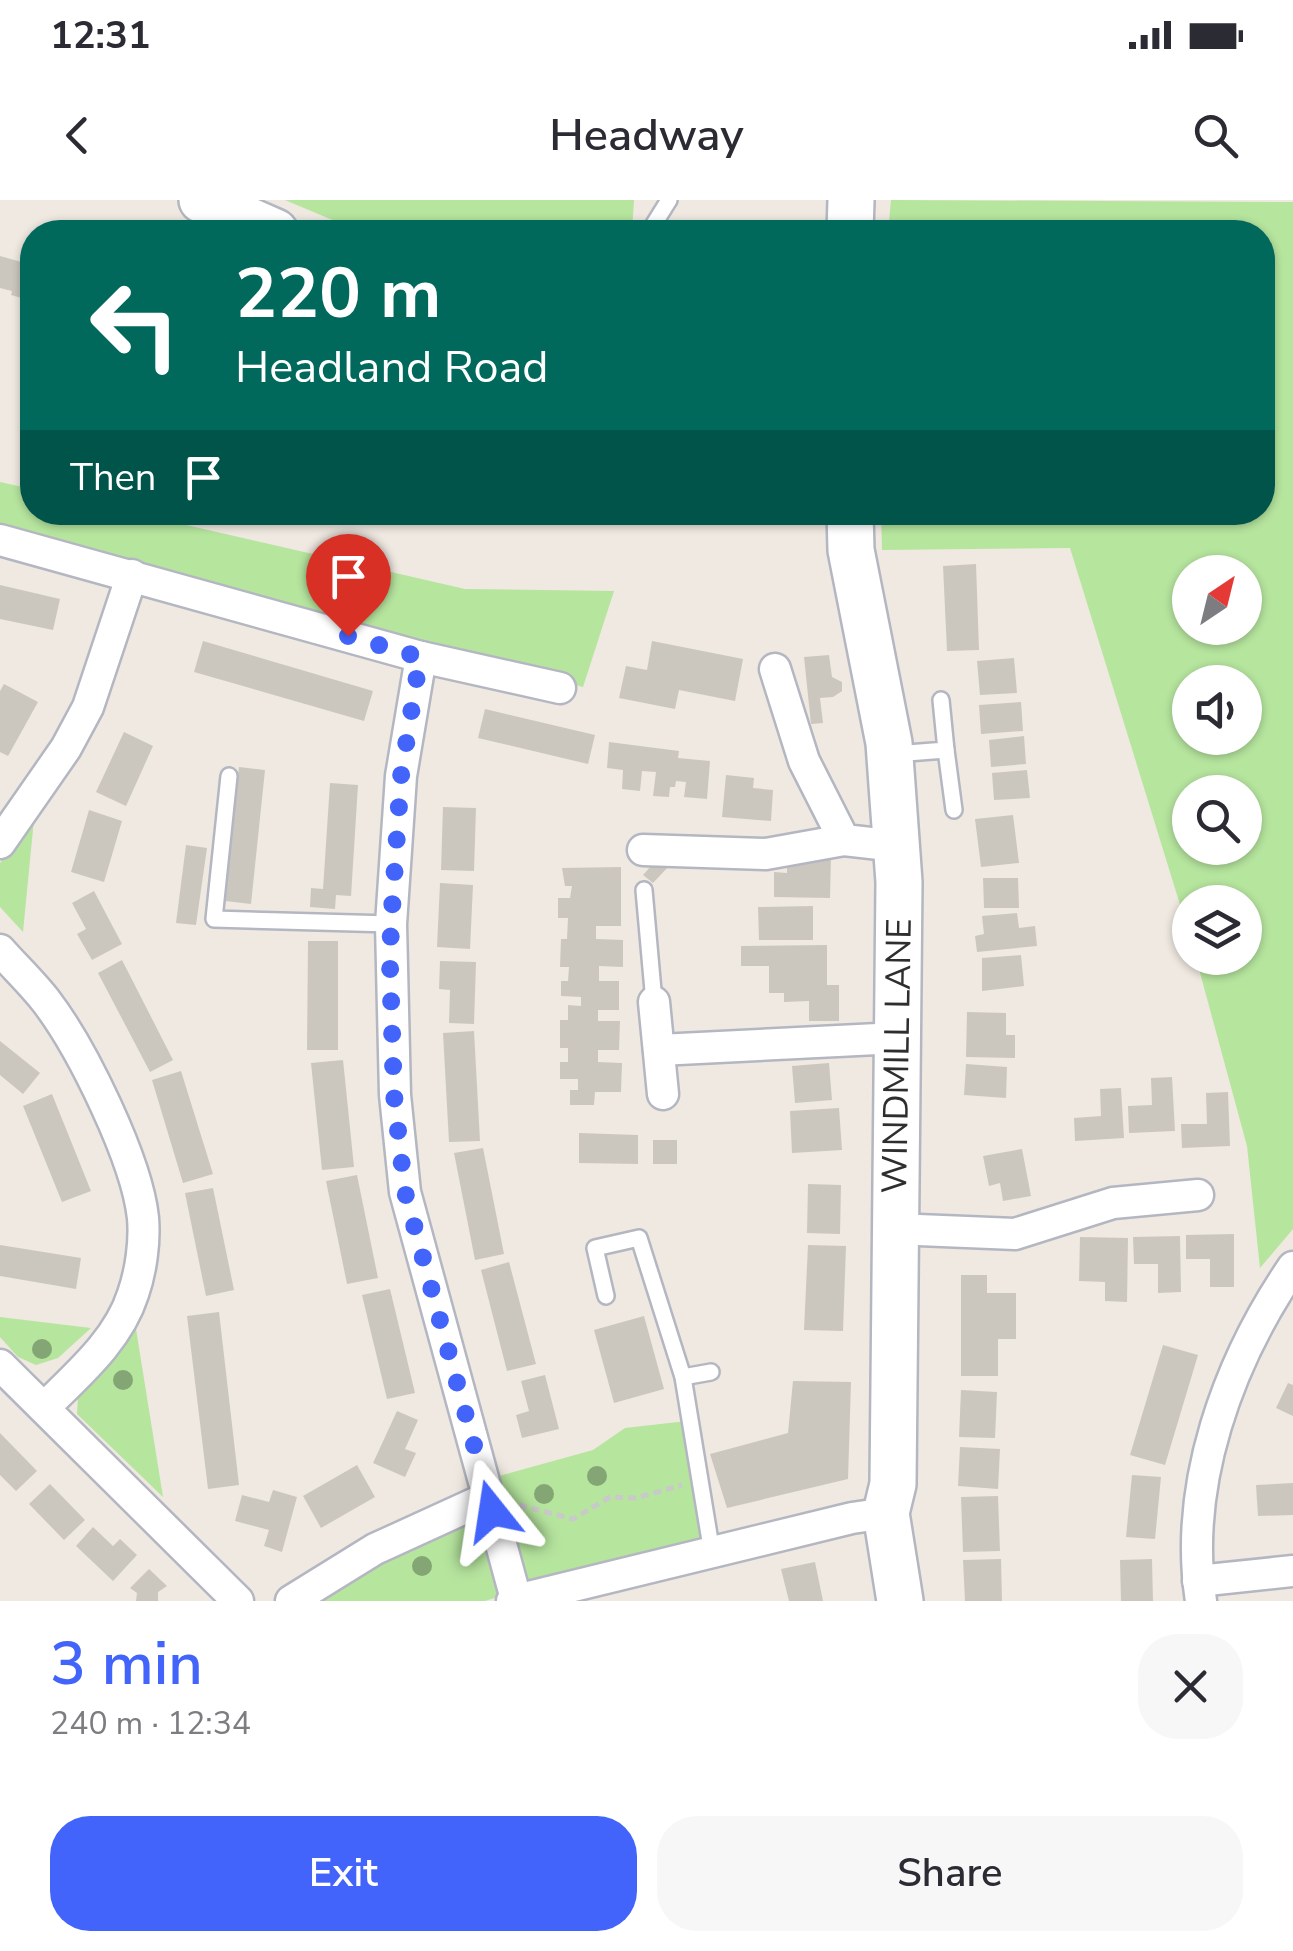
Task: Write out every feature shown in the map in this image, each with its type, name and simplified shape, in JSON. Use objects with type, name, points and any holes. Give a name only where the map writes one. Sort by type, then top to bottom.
[{"type":"street","points":[[202,200],[248,220]]},
{"type":"street","name":"WINDMILL LANE","points":[[850,525],[851,550],[890,754],[897,846],[893,1484],[886,1514],[900,1601]]},
{"type":"street","points":[[0,540],[420,657],[560,688]]},
{"type":"street","points":[[0,843],[66,748],[88,707],[132,575]]},
{"type":"street","points":[[420,657],[401,776],[391,924],[394,1095],[405,1192],[514,1600],[852,1518],[886,1514]]},
{"type":"street","points":[[776,669],[804,762],[844,840]]},
{"type":"street","points":[[643,850],[766,854],[844,840],[897,846]]},
{"type":"street","points":[[0,950],[48,1003],[97,1088],[131,1167],[143,1219],[141,1261],[133,1296],[120,1323],[89,1363],[44,1408]]},
{"type":"street","points":[[654,1002],[663,1094]]},
{"type":"street","points":[[659,1050],[898,1038]]},
{"type":"street","points":[[894,1229],[1015,1234],[1113,1203],[1198,1194]]},
{"type":"street","points":[[1293,1267],[1272,1297],[1228,1392],[1209,1450],[1196,1519],[1200,1591],[1293,1572]]},
{"type":"street","points":[[0,1365],[238,1601]]},
{"type":"street","points":[[291,1601],[375,1549],[491,1504]]},
{"type":"lane","points":[[940,700],[954,810]]},
{"type":"lane","points":[[890,754],[946,750]]},
{"type":"lane","points":[[229,776],[214,919],[391,924]]},
{"type":"lane","points":[[644,890],[654,1002]]},
{"type":"lane","points":[[606,1296],[595,1248],[639,1238],[683,1376],[712,1552]]},
{"type":"lane","points":[[683,1376],[710,1372]]},
{"type":"path","points":[[491,1504],[521,1504],[573,1519],[610,1497],[636,1498],[683,1484],[691,1509],[703,1509]]},
{"type":"green space","points":[[285,200],[634,200],[633,220],[332,220]]},
{"type":"green space","points":[[891,200],[1293,202],[1293,1229],[1260,1268],[1247,1146],[1201,975],[1262,975],[1262,885],[1174,885],[1070,548],[882,550],[881,525],[1275,525],[1275,220],[889,220]]},
{"type":"green space","points":[[0,482],[20,486],[20,525],[186,525],[465,589],[614,591],[583,687],[235,588],[0,529]]},
{"type":"green space","points":[[34,819],[23,932],[0,907],[0,863]]},
{"type":"green space","points":[[0,1317],[91,1328],[58,1358],[36,1365],[18,1357],[0,1337]]},
{"type":"green space","points":[[136,1329],[163,1497],[77,1414],[78,1396]]},
{"type":"green space","points":[[687,1421],[704,1542],[518,1586],[492,1478],[593,1450],[625,1428]]},
{"type":"green space","points":[[486,1504],[508,1594],[485,1601],[302,1601]]},
{"type":"building","points":[[0,256],[20,262],[20,298],[0,288]]},
{"type":"building","points":[[976,564],[979,650],[947,651],[943,566]]},
{"type":"building","points":[[0,585],[60,599],[53,630],[0,619]]},
{"type":"building","points":[[203,641],[373,691],[364,721],[194,672]]},
{"type":"building","points":[[652,641],[743,659],[735,701],[679,690],[675,709],[619,698],[626,666],[647,670]]},
{"type":"building","points":[[829,655],[832,677],[842,682],[842,691],[820,698],[823,723],[811,724],[804,657]]},
{"type":"building","points":[[1014,658],[1017,693],[980,695],[977,661]]},
{"type":"building","points":[[4,684],[38,702],[8,756],[0,752],[0,691]]},
{"type":"building","points":[[1021,702],[1023,731],[981,734],[979,705]]},
{"type":"building","points":[[485,709],[595,735],[588,764],[478,738]]},
{"type":"building","points":[[124,732],[153,746],[126,806],[96,792]]},
{"type":"building","points":[[1024,736],[1026,764],[991,767],[989,740]]},
{"type":"building","points":[[609,742],[679,751],[678,758],[710,761],[707,799],[684,797],[686,782],[676,781],[675,787],[670,787],[669,797],[653,796],[656,772],[642,771],[640,791],[622,789],[623,770],[607,768]]},
{"type":"building","points":[[239,767],[265,770],[251,904],[225,901]]},
{"type":"building","points":[[1027,770],[1030,798],[994,800],[992,773]]},
{"type":"building","points":[[726,775],[754,778],[753,788],[773,790],[771,821],[722,817]]},
{"type":"building","points":[[330,783],[358,785],[351,896],[336,895],[335,909],[310,907],[311,888],[323,889]]},
{"type":"building","points":[[443,807],[476,808],[474,871],[441,870]]},
{"type":"building","points":[[89,810],[122,821],[104,882],[71,872]]},
{"type":"building","points":[[1013,815],[1019,863],[981,867],[975,819]]},
{"type":"building","points":[[186,845],[207,848],[196,925],[176,923]]},
{"type":"building","points":[[787,855],[831,855],[830,898],[774,897],[774,872],[787,873]]},
{"type":"building","points":[[659,857],[669,866],[653,883],[643,875]]},
{"type":"building","points":[[621,867],[621,926],[596,926],[596,939],[623,940],[623,967],[599,966],[599,981],[619,981],[619,1010],[598,1010],[598,1021],[620,1021],[619,1050],[598,1050],[598,1062],[622,1063],[621,1092],[595,1092],[594,1105],[570,1105],[570,1090],[578,1090],[578,1079],[560,1079],[560,1062],[568,1062],[568,1048],[560,1048],[560,1020],[568,1020],[568,1005],[581,1006],[581,997],[561,996],[561,981],[568,981],[569,967],[560,967],[561,939],[567,939],[568,918],[558,918],[558,898],[570,898],[572,886],[565,886],[562,868]]},
{"type":"building","points":[[983,878],[1018,878],[1019,908],[984,908]]},
{"type":"building","points":[[440,883],[473,885],[470,949],[437,947]]},
{"type":"building","points":[[94,891],[122,944],[92,960],[77,934],[86,929],[72,903]]},
{"type":"building","points":[[813,906],[813,940],[759,940],[758,907]]},
{"type":"building","points":[[1017,913],[1019,928],[1035,926],[1037,946],[977,952],[975,936],[984,934],[982,916]]},
{"type":"building","points":[[308,941],[338,941],[338,1050],[307,1050]]},
{"type":"building","points":[[827,945],[827,985],[839,985],[839,1021],[809,1021],[809,1001],[784,1002],[784,993],[769,993],[769,966],[741,966],[741,946]]},
{"type":"building","points":[[1021,955],[1024,986],[982,991],[982,958]]},
{"type":"building","points":[[122,960],[173,1060],[150,1072],[98,973]]},
{"type":"building","points":[[440,961],[476,962],[474,1024],[449,1023],[450,990],[439,989]]},
{"type":"building","points":[[967,1012],[1006,1013],[1006,1035],[1015,1035],[1015,1058],[966,1057]]},
{"type":"building","points":[[474,1031],[480,1141],[449,1142],[443,1033]]},
{"type":"building","points":[[0,1041],[40,1073],[23,1094],[0,1075]]},
{"type":"building","points":[[343,1060],[354,1167],[322,1170],[311,1063]]},
{"type":"building","points":[[829,1063],[832,1100],[795,1103],[792,1066]]},
{"type":"building","points":[[966,1064],[1007,1067],[1006,1098],[964,1095]]},
{"type":"building","points":[[181,1071],[213,1174],[183,1183],[152,1080]]},
{"type":"building","points":[[1172,1077],[1175,1131],[1129,1133],[1128,1106],[1152,1105],[1151,1078]]},
{"type":"building","points":[[1121,1088],[1124,1138],[1075,1141],[1074,1118],[1101,1116],[1100,1089]]},
{"type":"building","points":[[1228,1092],[1230,1146],[1182,1148],[1181,1124],[1207,1124],[1206,1093]]},
{"type":"building","points":[[52,1094],[91,1191],[62,1202],[23,1106]]},
{"type":"building","points":[[839,1108],[842,1150],[792,1153],[790,1111]]},
{"type":"building","points":[[579,1133],[638,1135],[638,1164],[579,1163]]},
{"type":"building","points":[[653,1140],[677,1140],[677,1164],[653,1164]]},
{"type":"building","points":[[483,1148],[504,1254],[475,1260],[454,1153]]},
{"type":"building","points":[[1022,1149],[1031,1196],[1003,1201],[1000,1183],[989,1186],[983,1156]]},
{"type":"building","points":[[357,1175],[378,1278],[347,1284],[326,1181]]},
{"type":"building","points":[[808,1184],[841,1185],[840,1234],[807,1233]]},
{"type":"building","points":[[213,1188],[234,1290],[206,1296],[185,1193]]},
{"type":"building","points":[[1234,1234],[1234,1287],[1210,1287],[1210,1259],[1186,1259],[1186,1235]]},
{"type":"building","points":[[1180,1236],[1181,1292],[1158,1293],[1158,1264],[1134,1264],[1133,1237]]},
{"type":"building","points":[[1080,1237],[1128,1238],[1127,1302],[1105,1301],[1105,1282],[1079,1281]]},
{"type":"building","points":[[0,1245],[81,1258],[76,1289],[0,1276]]},
{"type":"building","points":[[808,1245],[846,1246],[843,1331],[804,1330]]},
{"type":"building","points":[[509,1262],[536,1364],[507,1371],[481,1270]]},
{"type":"building","points":[[961,1275],[987,1275],[987,1293],[1016,1293],[1016,1339],[998,1339],[998,1376],[961,1376]]},
{"type":"building","points":[[390,1289],[415,1393],[387,1399],[362,1295]]},
{"type":"building","points":[[219,1312],[239,1485],[208,1489],[187,1316]]},
{"type":"building","points":[[644,1316],[664,1389],[614,1403],[594,1330]]},
{"type":"building","points":[[1163,1345],[1198,1355],[1165,1465],[1130,1455]]},
{"type":"building","points":[[545,1375],[559,1429],[522,1438],[516,1415],[529,1411],[521,1381]]},
{"type":"building","points":[[793,1381],[851,1382],[848,1479],[727,1508],[710,1454],[788,1433]]},
{"type":"building","points":[[1288,1383],[1293,1385],[1293,1416],[1276,1408]]},
{"type":"building","points":[[961,1390],[997,1392],[995,1438],[959,1437]]},
{"type":"building","points":[[397,1411],[418,1420],[405,1449],[416,1453],[405,1477],[373,1463]]},
{"type":"building","points":[[0,1433],[37,1471],[16,1491],[0,1475]]},
{"type":"building","points":[[960,1447],[1000,1449],[998,1489],[958,1486]]},
{"type":"building","points":[[357,1465],[375,1497],[321,1528],[303,1496]]},
{"type":"building","points":[[1132,1475],[1161,1477],[1155,1539],[1126,1537]]},
{"type":"building","points":[[1293,1483],[1293,1515],[1258,1516],[1256,1485]]},
{"type":"building","points":[[50,1484],[85,1520],[64,1540],[29,1504]]},
{"type":"building","points":[[273,1490],[297,1497],[282,1552],[264,1546],[269,1530],[235,1521],[242,1495],[269,1502]]},
{"type":"building","points":[[998,1496],[1000,1551],[963,1552],[961,1497]]},
{"type":"building","points":[[93,1527],[113,1546],[120,1539],[137,1555],[113,1581],[76,1546]]},
{"type":"building","points":[[1001,1559],[1002,1601],[965,1601],[963,1560]]},
{"type":"building","points":[[1152,1559],[1153,1601],[1121,1601],[1120,1560]]},
{"type":"building","points":[[815,1562],[823,1601],[789,1601],[781,1569]]},
{"type":"building","points":[[149,1569],[167,1586],[158,1592],[158,1601],[136,1601],[137,1593],[130,1588]]},
{"type":"route","points":[[348,636],[420,657],[401,776],[391,924],[394,1095],[405,1192],[492,1511]]}]
